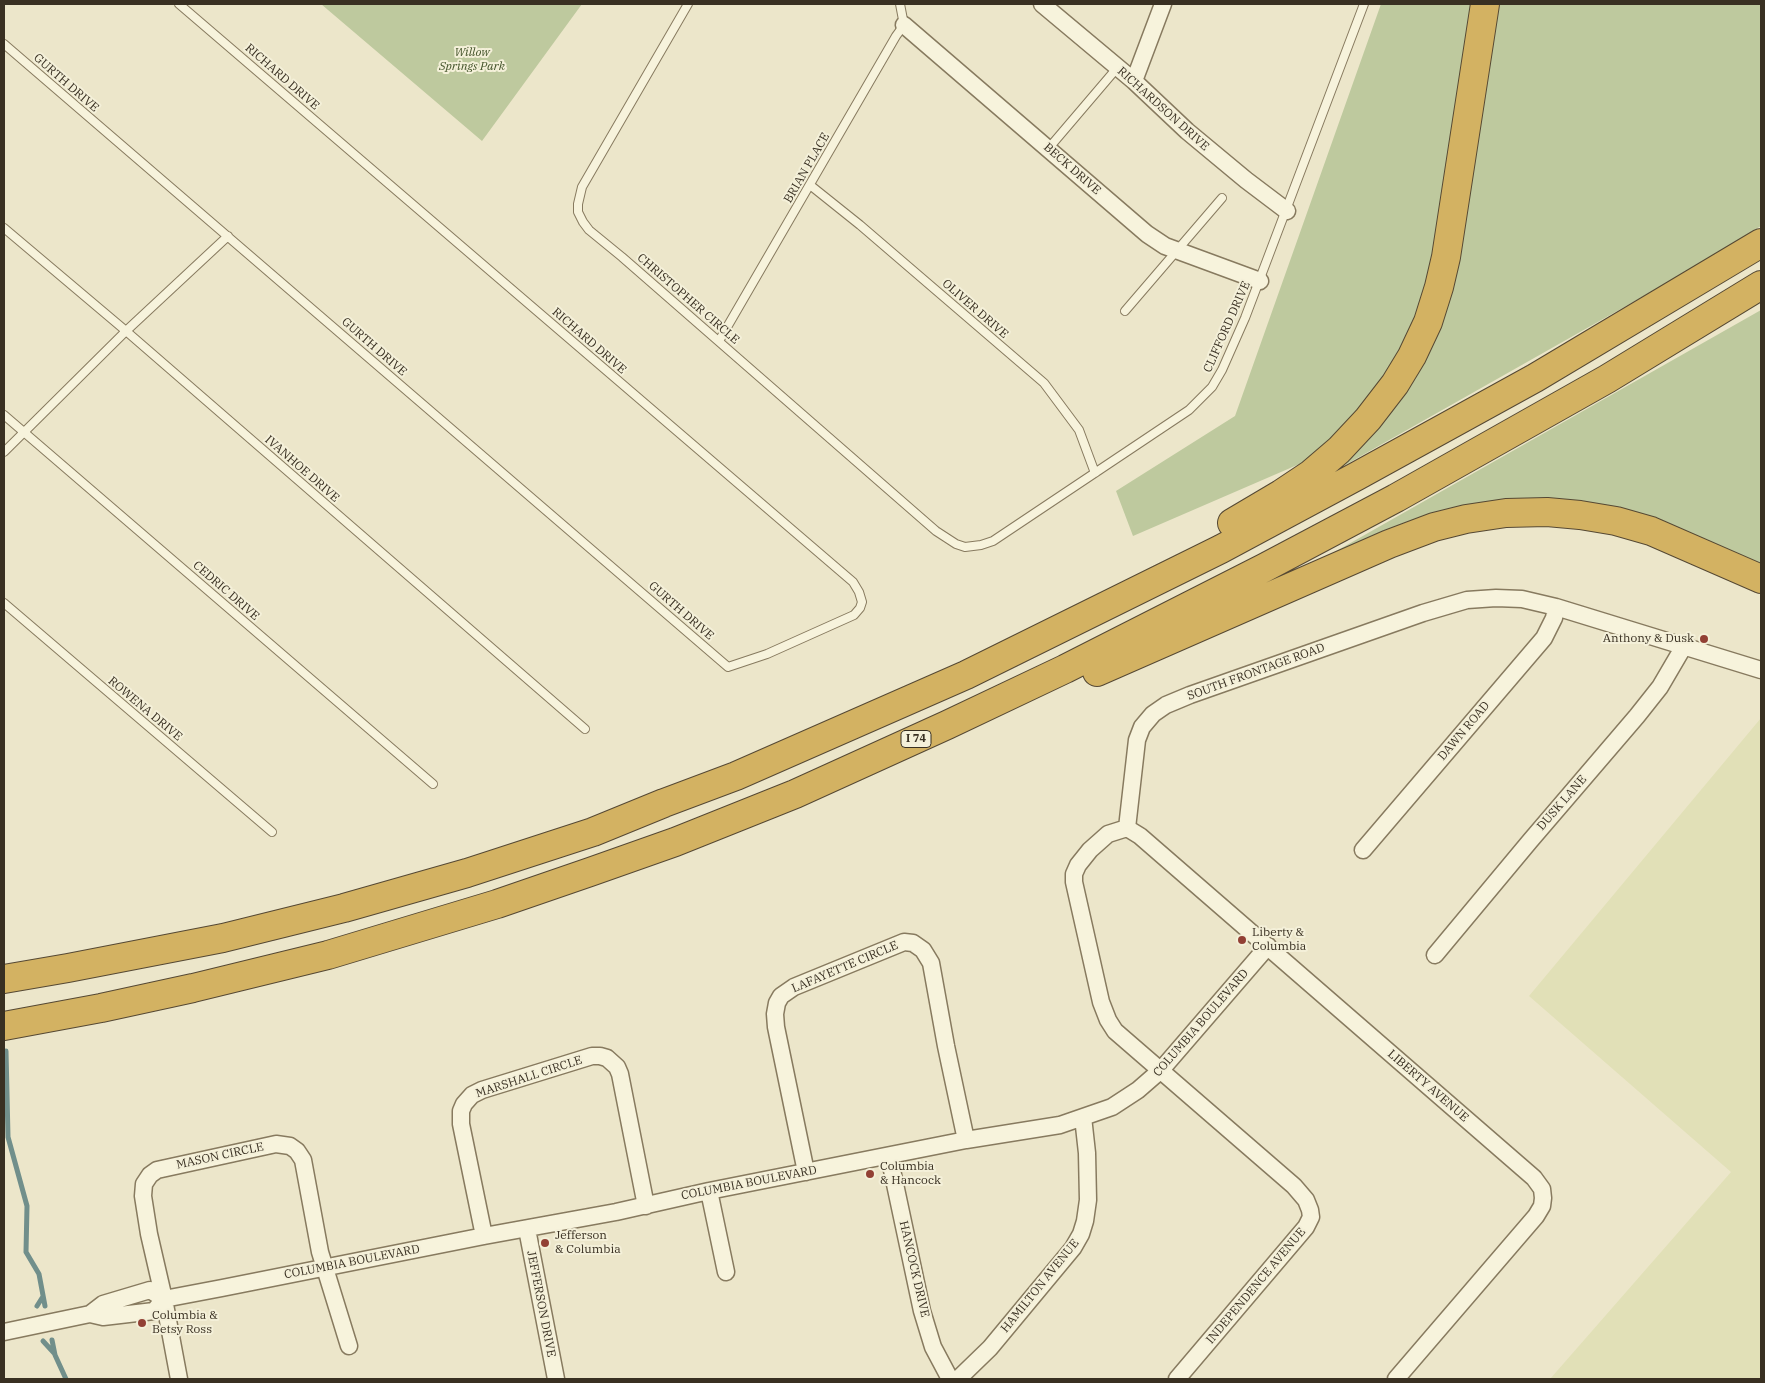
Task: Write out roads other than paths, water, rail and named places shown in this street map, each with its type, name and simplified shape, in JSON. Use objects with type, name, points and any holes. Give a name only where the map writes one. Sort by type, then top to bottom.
[{"type":"highway","points":[[966,675],[1281,494],[1311,474],[1339,450],[1368,419],[1396,384],[1428,322],[1439,287],[1446,257],[1485,4]]},
{"type":"highway","points":[[4,979],[224,938],[344,908],[468,873],[592,832],[736,776],[966,675],[1141,590],[1357,476],[1534,378],[1761,243]]},
{"type":"highway","name":"I 74","points":[[4,1026],[101,1008],[309,960],[497,904],[703,831],[795,794],[947,725],[1100,652],[1264,568],[1396,498],[1607,379],[1761,285]]},
{"type":"highway","points":[[947,725],[1094,673],[1389,544],[1434,527],[1466,519],[1506,513],[1547,512],[1616,521],[1651,531],[1761,579]]},
{"type":"street","name":"RICHARDSON DRIVE","points":[[1042,4],[1134,81],[1187,131],[1287,211]]},
{"type":"street","points":[[1134,81],[1163,4]]},
{"type":"street","name":"BECK DRIVE","points":[[904,25],[1147,234],[1165,246],[1260,280]]},
{"type":"street","name":"SOUTH FRONTAGE ROAD","points":[[1126,828],[1137,740],[1142,727],[1153,714],[1166,705],[1190,695],[1467,600],[1496,598],[1556,606],[1761,670]]},
{"type":"street","name":"DAWN ROAD","points":[[1363,850],[1544,638],[1554,618],[1556,606]]},
{"type":"street","name":"DUSK LANE","points":[[1435,955],[1660,688],[1684,646]]},
{"type":"street","points":[[1126,828],[1108,834],[1090,850],[1078,865],[1074,874],[1074,882],[1101,1002],[1108,1020],[1115,1030],[1161,1070]]},
{"type":"street","name":"LIBERTY AVENUE","points":[[1126,828],[1140,836],[1268,946],[1534,1178],[1542,1189],[1542,1206],[1536,1216],[1396,1379]]},
{"type":"street","name":"LAFAYETTE CIRCLE","points":[[806,1172],[776,1027],[775,1014],[777,1003],[781,996],[794,987],[904,942],[913,943],[923,950],[931,962],[966,1140]]},
{"type":"street","name":"COLUMBIA BOULEVARD","points":[[4,1332],[90,1314],[103,1318],[154,1311],[164,1298],[646,1206],[709,1191],[966,1140],[1060,1125],[1112,1107],[1138,1090],[1161,1070],[1268,946]]},
{"type":"street","name":"MARSHALL CIRCLE","points":[[484,1236],[461,1124],[461,1111],[464,1104],[472,1095],[482,1090],[592,1056],[607,1058],[617,1067],[620,1074],[646,1206]]},
{"type":"street","name":"INDEPENDENCE AVENUE","points":[[1161,1070],[1294,1186],[1306,1200],[1311,1217],[1306,1227],[1177,1379]]},
{"type":"street","name":"HAMILTON AVENUE","points":[[958,1379],[990,1348],[1073,1248],[1082,1234],[1088,1200],[1087,1153],[1083,1117]]},
{"type":"street","name":"MASON CIRCLE","points":[[164,1298],[142,1196],[144,1184],[150,1175],[158,1170],[173,1166],[276,1144],[290,1146],[297,1151],[303,1160],[320,1252],[325,1267]]},
{"type":"street","name":"HANCOCK DRIVE","points":[[887,1156],[892,1170],[922,1311],[933,1347],[950,1379]]},
{"type":"street","points":[[709,1191],[726,1272]]},
{"type":"street","name":"JEFFERSON DRIVE","points":[[527,1228],[556,1379]]},
{"type":"street","points":[[325,1267],[349,1346]]},
{"type":"street","points":[[164,1298],[179,1379]]},
{"type":"lane","name":"RICHARD DRIVE","points":[[179,4],[853,582],[862,602],[854,615],[767,654],[728,667]]},
{"type":"lane","name":"CHRISTOPHER CIRCLE","points":[[688,4],[582,187],[578,212],[583,222],[589,230],[936,531],[956,544],[971,546]]},
{"type":"lane","points":[[900,4],[904,25]]},
{"type":"lane","name":"CLIFFORD DRIVE","points":[[971,546],[993,541],[1189,410],[1207,393],[1222,370],[1260,280],[1364,4]]},
{"type":"lane","name":"BRIAN PLACE","points":[[719,341],[904,25]]},
{"type":"lane","name":"GURTH DRIVE","points":[[4,44],[728,667]]},
{"type":"lane","points":[[1048,149],[1117,68]]},
{"type":"lane","name":"OLIVER DRIVE","points":[[810,185],[860,225],[1044,383],[1079,430],[1095,473]]},
{"type":"lane","points":[[1125,311],[1222,198]]},
{"type":"lane","name":"IVANHOE DRIVE","points":[[4,228],[126,331],[585,729]]},
{"type":"lane","points":[[4,452],[126,331],[228,236]]},
{"type":"lane","name":"CEDRIC DRIVE","points":[[4,416],[433,784]]},
{"type":"lane","name":"ROWENA DRIVE","points":[[4,603],[272,832]]},
{"type":"waterway","points":[[6,1051],[8,1137],[27,1206],[26,1252],[39,1274],[45,1306]]},
{"type":"waterway","points":[[37,1306],[42,1298]]},
{"type":"waterway","points":[[52,1340],[55,1355],[66,1379]]},
{"type":"waterway","points":[[43,1341],[54,1353]]},
{"type":"place","name":"Anthony & Dusk","points":[[1704,639]]},
{"type":"place","name":"Liberty & Columbia","points":[[1242,940]]},
{"type":"place","name":"Columbia & Hancock","points":[[870,1174]]},
{"type":"place","name":"Jefferson & Columbia","points":[[545,1243]]},
{"type":"place","name":"Columbia & Betsy Ross","points":[[142,1323]]},
{"type":"park label","name":"Willow Springs Park","points":[[472,60]]}]
